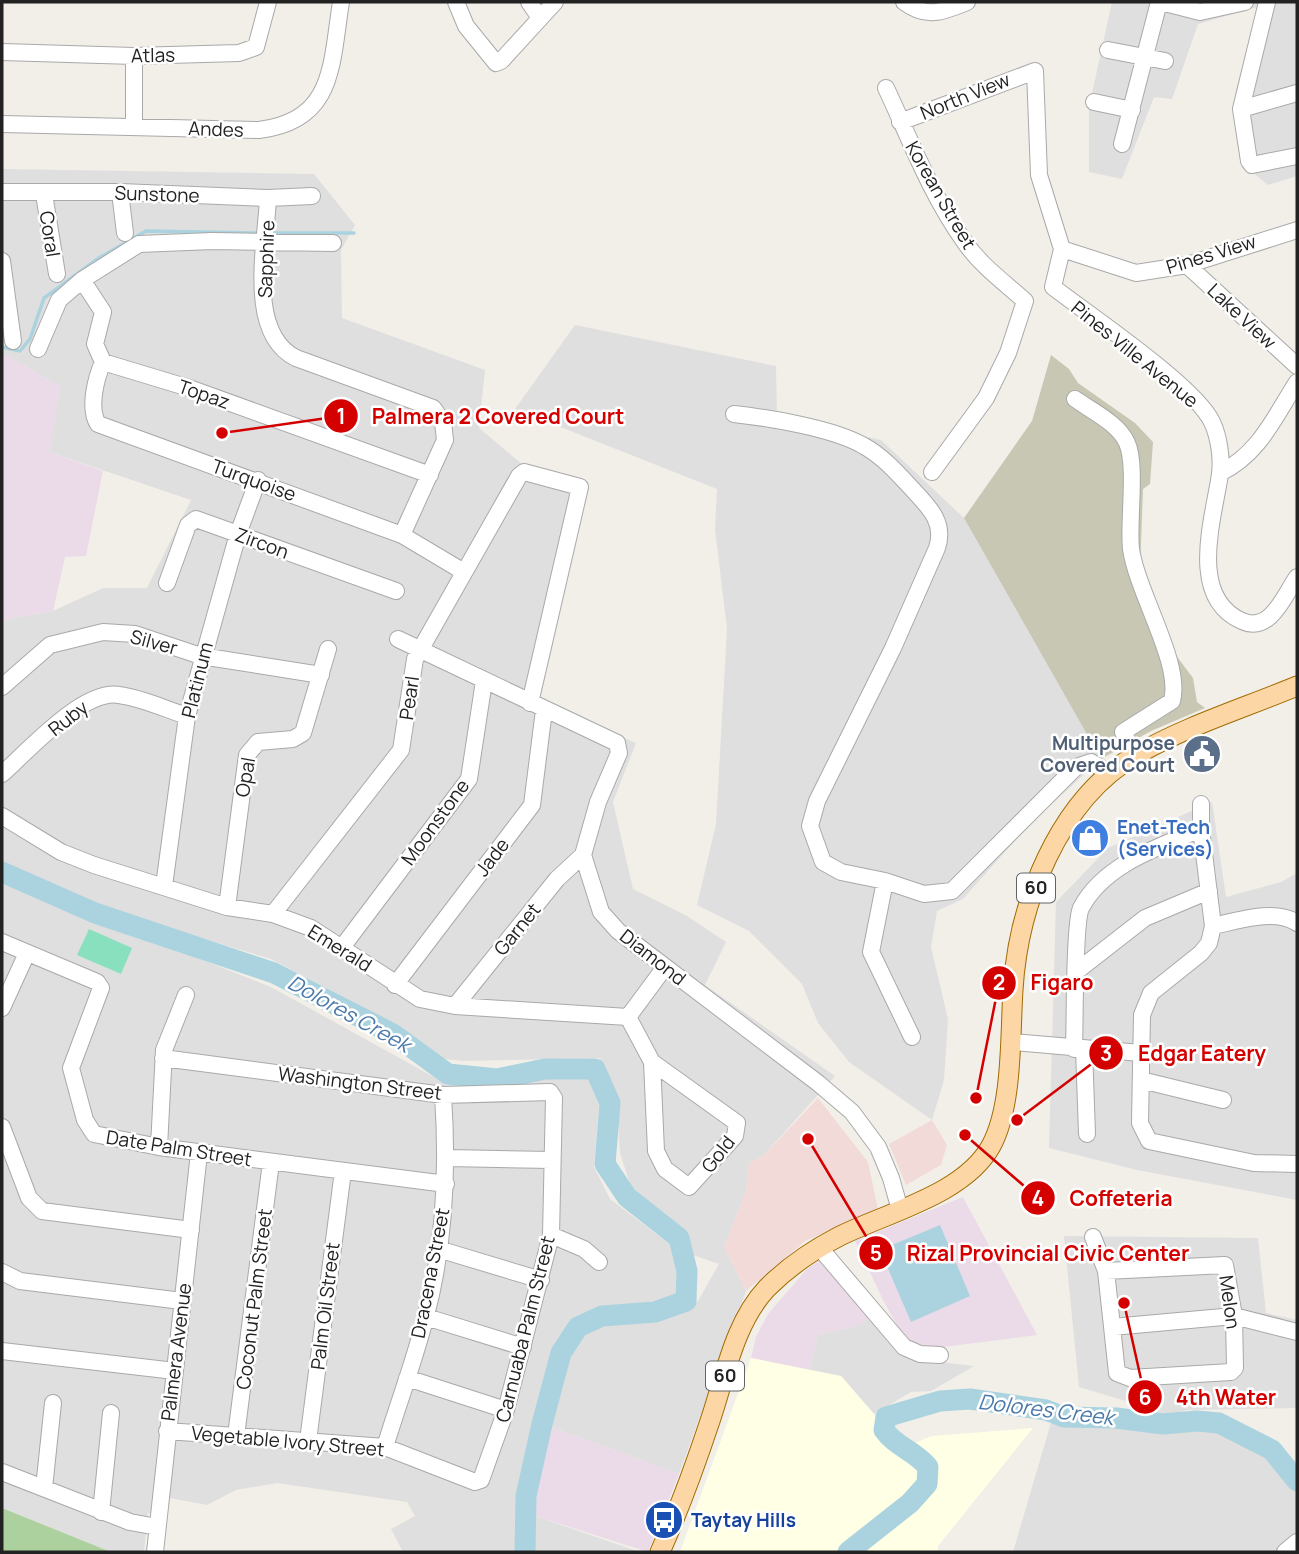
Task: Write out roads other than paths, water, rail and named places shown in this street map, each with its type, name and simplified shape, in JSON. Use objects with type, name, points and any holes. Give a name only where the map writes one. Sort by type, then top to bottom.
[{"type":"main road","name":"60","points":[[660,1552],[697,1460],[740,1328],[766,1289],[794,1262],[819,1247],[947,1188],[980,1160],[991,1146],[999,1119],[1012,1042],[1013,989],[1020,940],[1033,894],[1058,838],[1086,798],[1135,756],[1297,686]]},
{"type":"street","name":"Atlas","points":[[2,52],[134,56],[239,53],[256,47],[268,2]]},
{"type":"street","name":"Andes","points":[[2,124],[259,130],[289,124],[307,114],[324,89],[341,2]]},
{"type":"street","points":[[456,2],[466,26],[496,63],[501,61],[555,2]]},
{"type":"street","points":[[529,2],[540,18]]},
{"type":"street","points":[[904,2],[914,10],[929,14],[967,2]]},
{"type":"street","points":[[1122,144],[1160,2],[1200,12],[1245,2]]},
{"type":"street","points":[[1267,2],[1241,109],[1248,161],[1252,165],[1297,156]]},
{"type":"street","points":[[1108,50],[1165,61]]},
{"type":"street","points":[[134,56],[134,126]]},
{"type":"street","name":"North View","points":[[900,122],[1030,71],[1037,75],[1039,175],[1062,249]]},
{"type":"street","name":"Korean Street","points":[[886,88],[900,122],[964,242],[998,278],[1025,301]]},
{"type":"street","points":[[1241,109],[1297,93]]},
{"type":"street","points":[[1094,102],[1132,110]]},
{"type":"street","name":"Sunstone","points":[[2,192],[120,192],[268,198],[312,196]]},
{"type":"street","points":[[120,192],[125,233]]},
{"type":"street","name":"Coral","points":[[44,194],[57,274]]},
{"type":"street","name":"Sapphire","points":[[268,198],[263,300],[271,335],[279,346],[296,358],[433,408],[446,431],[445,440],[402,535]]},
{"type":"street","name":"Pines View","points":[[1062,249],[1136,273],[1187,265],[1297,230]]},
{"type":"street","points":[[38,349],[54,306],[82,280],[142,243],[333,243]]},
{"type":"street","name":"Pines Ville Avenue","points":[[1062,249],[1053,288],[1192,396],[1211,421],[1219,443],[1220,473],[1208,545],[1210,584],[1218,597],[1237,619],[1251,625],[1261,624],[1270,619],[1297,577]]},
{"type":"street","points":[[2,261],[13,341]]},
{"type":"street","name":"Lake View","points":[[1187,265],[1297,366]]},
{"type":"street","points":[[82,280],[103,312],[95,344],[103,362]]},
{"type":"street","points":[[932,472],[986,398],[1008,353],[1025,301],[1053,288]]},
{"type":"street","name":"Topaz","points":[[103,362],[188,388],[430,475]]},
{"type":"street","name":"Turquoise","points":[[103,362],[98,374],[93,410],[98,424],[258,480],[402,535],[464,572]]},
{"type":"street","points":[[1220,473],[1242,462],[1255,448],[1297,382]]},
{"type":"street","points":[[1075,399],[1122,432],[1129,447],[1131,549],[1142,592],[1169,657],[1174,680],[1172,701],[1123,732],[1135,756]]},
{"type":"street","points":[[734,414],[767,418],[862,444],[909,486],[933,512],[939,525],[941,537],[937,548],[893,648],[817,801],[810,826],[823,862],[841,872],[884,881],[924,894],[952,891],[1076,767],[1091,762],[1111,774]]},
{"type":"street","name":"Pearl","points":[[273,914],[401,750],[412,674],[419,650],[519,476],[530,472]]},
{"type":"street","name":"Jade","points":[[395,985],[532,805],[537,707],[580,487],[530,472]]},
{"type":"street","name":"Platinum","points":[[164,887],[187,716],[201,656],[238,534],[258,480]]},
{"type":"street","name":"Zircon","points":[[167,583],[192,520],[396,591]]},
{"type":"street","name":"Silver","points":[[2,687],[50,645],[103,632],[135,634],[201,656],[321,675]]},
{"type":"street","points":[[398,639],[617,743],[620,747],[583,855]]},
{"type":"street","name":"Opal","points":[[227,907],[247,755],[258,742],[293,739],[303,733],[328,649]]},
{"type":"street","name":"Moonstone","points":[[343,946],[469,779],[484,681]]},
{"type":"street","name":"Ruby","points":[[2,775],[76,709],[97,696],[118,694],[187,716]]},
{"type":"street","points":[[1201,804],[1201,829],[1213,926],[1209,943],[1201,953],[1150,993],[1142,1015],[1140,1123],[1149,1141],[1254,1163],[1297,1164]]},
{"type":"street","name":"Emerald","points":[[2,816],[61,852],[227,907],[273,914],[311,928],[343,946],[395,985],[420,999],[455,1006],[628,1017]]},
{"type":"street","points":[[1087,1134],[1079,1049],[1077,971],[1080,911],[1094,890],[1136,858],[1201,829]]},
{"type":"street","name":"Diamond","points":[[583,855],[601,912],[618,931],[818,1083],[852,1112],[878,1147],[900,1210]]},
{"type":"street","name":"Garnet","points":[[455,1006],[557,879],[583,855]]},
{"type":"street","points":[[884,881],[871,952],[912,1037]]},
{"type":"street","points":[[1077,971],[1145,918],[1209,891]]},
{"type":"street","points":[[1213,926],[1253,918],[1289,917],[1297,923]]},
{"type":"street","name":"Date Palm Street","points":[[2,942],[97,982],[101,988],[71,1068],[89,1128],[94,1134],[199,1153],[446,1184]]},
{"type":"street","points":[[2,1008],[27,953]]},
{"type":"street","points":[[628,1017],[665,967]]},
{"type":"street","points":[[159,1147],[163,1058],[186,995]]},
{"type":"street","name":"Gold","points":[[628,1017],[652,1062],[656,1151],[665,1169],[689,1187],[735,1136],[737,1123],[652,1062]]},
{"type":"street","points":[[1012,1042],[1141,1053]]},
{"type":"street","name":"Washington Street","points":[[163,1058],[443,1095],[550,1091],[554,1098]]},
{"type":"street","points":[[1140,1080],[1223,1100]]},
{"type":"street","name":"Dracena Street","points":[[385,1447],[426,1317],[438,1249],[447,1158],[443,1095]]},
{"type":"street","name":"Carnuaba Palm Street","points":[[485,1475],[506,1410],[551,1235],[554,1098]]},
{"type":"street","points":[[2,1127],[29,1198],[42,1211],[191,1230]]},
{"type":"street","name":"Palmera Avenue","points":[[155,1552],[199,1153]]},
{"type":"street","points":[[447,1158],[552,1160]]},
{"type":"street","name":"Coconut Palm Street","points":[[236,1436],[271,1162]]},
{"type":"street","name":"Palm Oil Street","points":[[308,1441],[343,1171]]},
{"type":"street","points":[[551,1235],[584,1250],[599,1262]]},
{"type":"street","points":[[1093,1237],[1106,1271],[1112,1327],[1234,1316],[1297,1332]]},
{"type":"street","points":[[819,1247],[904,1347],[920,1354],[940,1355]]},
{"type":"street","points":[[438,1249],[541,1280]]},
{"type":"street","name":"Melon","points":[[1106,1271],[1225,1265],[1234,1316],[1237,1362],[1231,1372],[1130,1378],[1117,1373],[1112,1327]]},
{"type":"street","points":[[2,1272],[20,1281],[182,1301]]},
{"type":"street","points":[[426,1317],[523,1347]]},
{"type":"street","points":[[2,1351],[175,1371]]},
{"type":"street","points":[[407,1377],[506,1410]]},
{"type":"street","points":[[44,1488],[53,1403]]},
{"type":"street","points":[[101,1512],[111,1413]]},
{"type":"street","name":"Vegetable Ivory Street","points":[[167,1431],[385,1447],[475,1482],[485,1475]]},
{"type":"street","points":[[2,1472],[101,1512],[130,1522],[157,1527]]},
{"type":"water","points":[[940,1225],[970,1296],[911,1322],[880,1250]]},
{"type":"waterway","points":[[2,347],[20,351],[30,339],[44,298],[99,258],[146,231],[258,233]]},
{"type":"waterway","points":[[275,233],[354,233]]},
{"type":"waterway","name":"Dolores Creek","points":[[2,872],[95,913],[274,973],[393,1034],[448,1074],[497,1079],[545,1069],[595,1069],[610,1103],[605,1164],[627,1197],[679,1238],[687,1271],[686,1301],[655,1312],[602,1316],[578,1327],[561,1353],[526,1496],[525,1552]]},
{"type":"waterway","name":"Dolores Creek","points":[[848,1552],[910,1503],[927,1484],[928,1467],[889,1436],[884,1430],[886,1417],[940,1401],[970,1399],[1046,1410],[1064,1417],[1116,1418],[1163,1424],[1197,1421],[1219,1423],[1272,1450],[1297,1481]]},
{"type":"place","name":"Palmera 2 Covered Court","points":[[222,433]]},
{"type":"place","name":"Multipurpose Covered Court","points":[[1202,754]]},
{"type":"place","name":"Enet-Tech (Services)","points":[[1090,838]]},
{"type":"place","name":"Figaro","points":[[976,1098]]},
{"type":"place","name":"Edgar Eatery","points":[[1017,1120]]},
{"type":"place","name":"Coffeteria","points":[[965,1135]]},
{"type":"place","name":"Rizal Provincial Civic Center","points":[[808,1139]]},
{"type":"place","name":"4th Water","points":[[1124,1303]]},
{"type":"place","name":"Taytay Hills","points":[[664,1520]]}]
